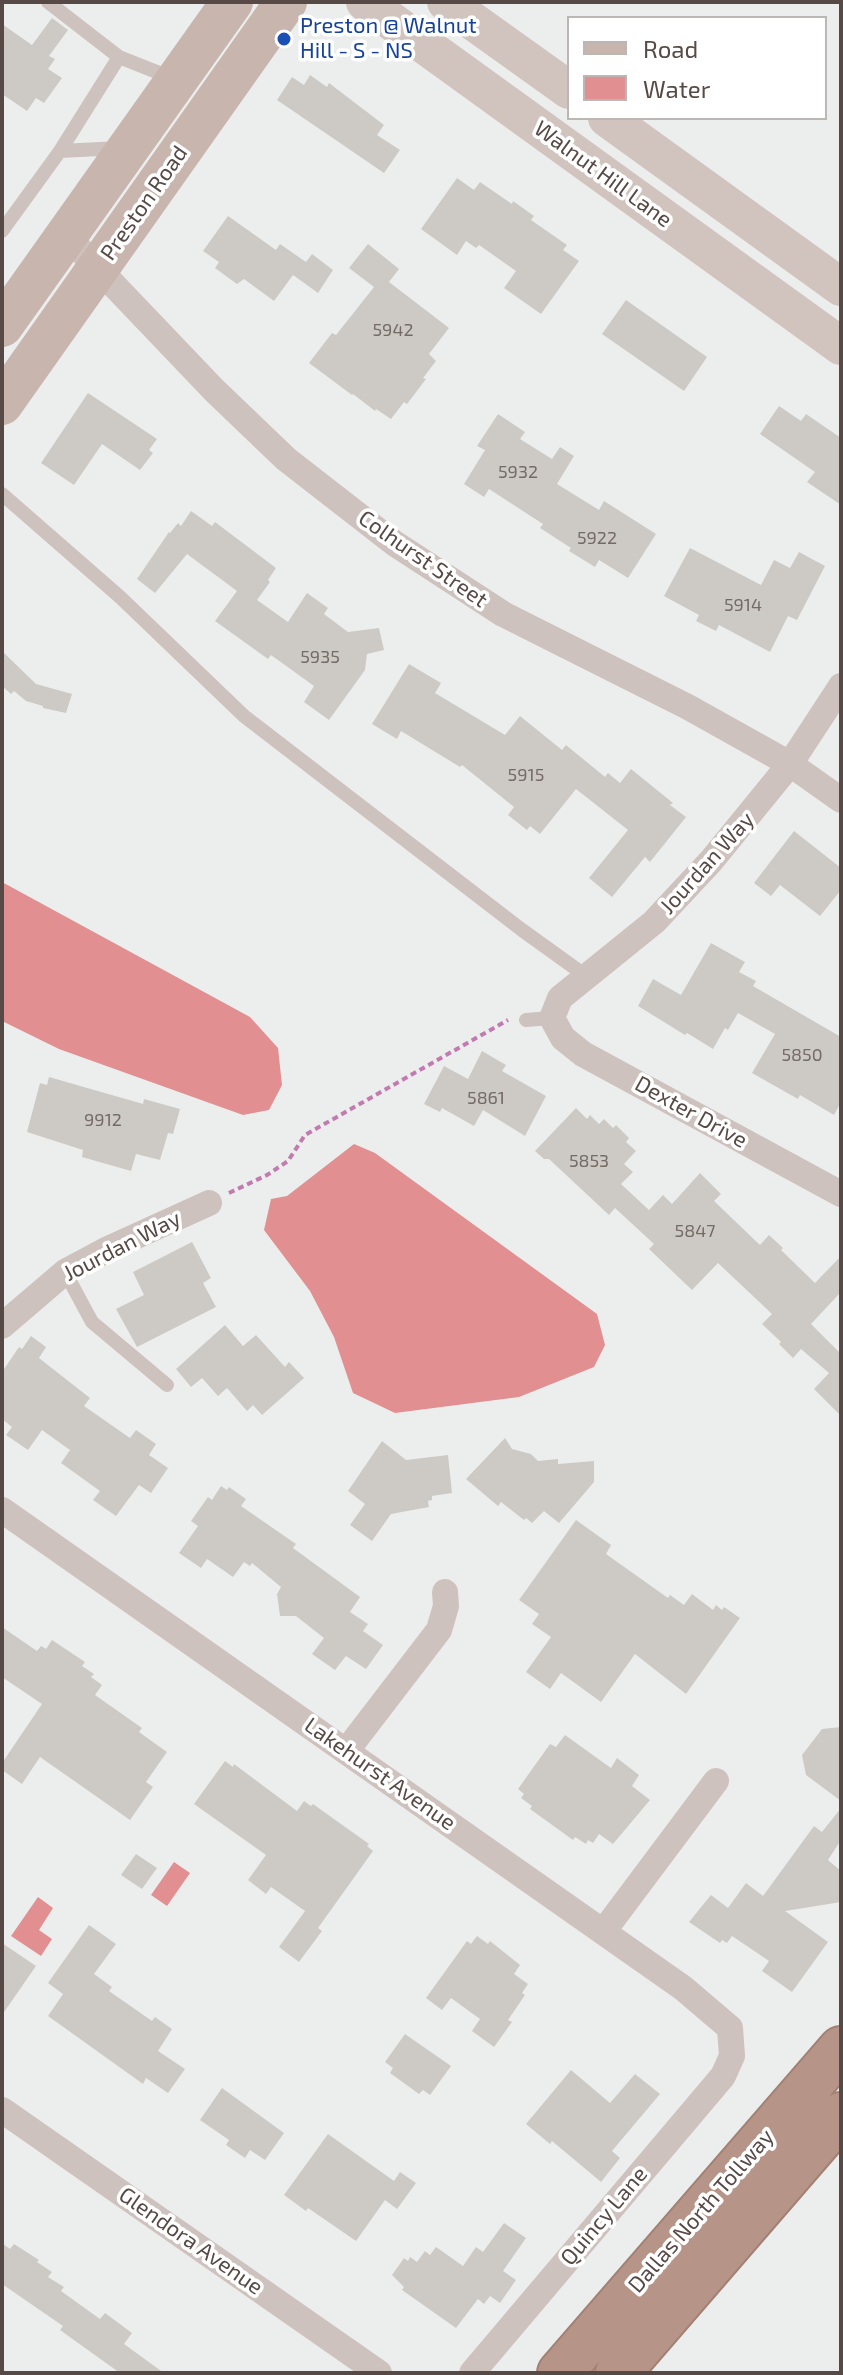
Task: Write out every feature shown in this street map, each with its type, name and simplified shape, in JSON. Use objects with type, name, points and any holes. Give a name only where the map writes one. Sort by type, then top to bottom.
[{"type":"highway","name":"Dallas North Tollway","points":[[560,2373],[841,2049]]},
{"type":"highway","name":"Dallas North Tollway","points":[[618,2373],[841,2115]]},
{"type":"main road","name":"Preston Road","points":[[2,326],[232,2]]},
{"type":"main road","name":"Preston Road","points":[[2,404],[286,2]]},
{"type":"main road","name":"Walnut Hill Lane","points":[[365,2],[841,346]]},
{"type":"main road","points":[[446,2],[567,89]]},
{"type":"main road","points":[[610,120],[841,287]]},
{"type":"street","name":"Colhurst Street","points":[[66,235],[214,390],[286,459],[394,543],[503,614],[688,707],[790,764],[841,800]]},
{"type":"street","name":"Jourdan Way","points":[[539,1019],[586,976],[654,922],[711,861],[790,764],[841,686]]},
{"type":"street","name":"Dexter Drive","points":[[539,1019],[583,1054],[841,1194]]},
{"type":"street","name":"Jourdan Way","points":[[2,1326],[65,1272],[209,1203]]},
{"type":"street","name":"Lakehurst Avenue","points":[[2,1510],[683,1988],[730,2028],[732,2056]]},
{"type":"street","points":[[347,1750],[439,1630],[446,1606],[445,1592]]},
{"type":"street","points":[[603,1932],[716,1781]]},
{"type":"street","name":"Quincy Lane","points":[[472,2373],[723,2076],[732,2056]]},
{"type":"street","name":"Glendora Avenue","points":[[2,2110],[379,2373]]},
{"type":"lane","points":[[48,2],[119,57],[176,80]]},
{"type":"lane","points":[[2,231],[60,151],[119,57]]},
{"type":"lane","points":[[60,151],[128,148]]},
{"type":"lane","points":[[2,494],[120,597],[244,716],[586,976]]},
{"type":"lane","points":[[65,1272],[92,1322],[167,1385]]},
{"type":"path","points":[[241,1187],[288,1161],[305,1135],[518,1013],[539,1019]]},
{"type":"water","points":[[2,882],[250,1017],[278,1048],[282,1085],[269,1110],[243,1115],[59,1049],[2,1021]]},
{"type":"water","points":[[354,1144],[375,1153],[597,1314],[605,1345],[594,1367],[519,1397],[395,1413],[353,1393],[334,1337],[310,1291],[264,1230],[271,1199],[287,1196]]},
{"type":"water","points":[[174,1862],[190,1873],[167,1906],[151,1895]]},
{"type":"water","points":[[38,1897],[53,1908],[39,1930],[52,1939],[41,1956],[11,1936]]},
{"type":"building","points":[[52,18],[68,30],[49,56],[55,59],[48,69],[62,78],[44,103],[36,98],[27,111],[2,94],[2,24],[32,45]]},
{"type":"building","points":[[310,75],[327,87],[329,83],[384,125],[377,135],[400,150],[384,173],[277,100],[292,77],[304,85]]},
{"type":"building","points":[[457,178],[474,190],[480,182],[512,204],[513,201],[534,216],[531,220],[567,245],[563,250],[579,261],[541,314],[504,288],[516,271],[479,245],[476,248],[466,241],[457,255],[421,229]]},
{"type":"building","points":[[228,216],[276,250],[280,244],[306,262],[312,254],[333,270],[318,293],[293,275],[274,301],[244,279],[237,284],[215,268],[219,262],[203,251]]},
{"type":"building","points":[[368,244],[399,269],[389,282],[449,328],[429,354],[436,361],[423,378],[426,379],[391,419],[375,411],[309,363],[374,287],[349,268]]},
{"type":"building","points":[[626,300],[707,357],[684,391],[602,334]]},
{"type":"building","points":[[88,393],[157,439],[149,450],[153,453],[140,470],[102,444],[74,485],[41,463]]},
{"type":"building","points":[[779,406],[801,421],[806,414],[841,438],[841,505],[807,482],[815,472],[760,434]]},
{"type":"building","points":[[498,414],[525,432],[520,439],[552,459],[560,447],[574,456],[557,484],[599,510],[604,501],[656,534],[628,578],[599,560],[595,567],[569,551],[571,548],[540,528],[543,524],[489,489],[484,497],[464,484],[485,450],[477,446]]},
{"type":"building","points":[[191,511],[212,526],[215,522],[276,568],[257,600],[288,622],[307,593],[328,608],[324,614],[348,632],[379,628],[384,650],[367,654],[365,670],[329,720],[304,702],[314,686],[271,655],[268,659],[215,621],[237,591],[187,554],[155,593],[137,579],[169,532],[178,523],[181,526]]},
{"type":"building","points":[[690,548],[761,585],[774,560],[790,568],[799,552],[825,566],[797,620],[788,616],[770,652],[719,625],[716,631],[696,621],[699,615],[664,596]]},
{"type":"building","points":[[2,651],[36,684],[72,694],[66,713],[26,701],[2,686]]},
{"type":"building","points":[[409,664],[441,683],[435,693],[505,735],[520,716],[562,750],[566,745],[605,777],[608,773],[620,783],[631,769],[686,817],[650,862],[645,857],[612,897],[589,878],[628,830],[576,789],[540,834],[530,826],[527,830],[508,815],[514,807],[462,765],[460,767],[401,731],[397,739],[372,724]]},
{"type":"building","points":[[794,831],[841,868],[841,890],[820,916],[780,885],[771,896],[754,883]]},
{"type":"building","points":[[711,943],[745,962],[739,972],[756,981],[753,986],[841,1037],[841,1102],[834,1115],[752,1073],[775,1034],[738,1013],[713,1049],[638,1006],[653,979],[681,995]]},
{"type":"building","points":[[482,1051],[506,1065],[502,1071],[546,1096],[525,1136],[483,1110],[474,1126],[442,1108],[440,1112],[424,1104],[444,1066],[468,1079]]},
{"type":"building","points":[[49,1077],[143,1104],[144,1099],[180,1109],[173,1134],[168,1133],[160,1160],[136,1154],[131,1171],[82,1157],[83,1150],[27,1132],[40,1083],[47,1085]]},
{"type":"building","points":[[576,1108],[587,1119],[590,1115],[599,1124],[604,1119],[613,1128],[616,1125],[629,1138],[626,1142],[636,1151],[624,1164],[633,1172],[621,1184],[649,1210],[663,1195],[672,1204],[700,1173],[721,1194],[714,1201],[760,1245],[769,1235],[815,1283],[841,1256],[841,1292],[811,1324],[841,1354],[841,1416],[814,1389],[829,1373],[801,1349],[793,1358],[762,1324],[772,1314],[718,1263],[692,1290],[649,1249],[654,1244],[615,1208],[609,1215],[549,1159],[544,1159],[535,1151]]},
{"type":"building","points":[[192,1242],[211,1278],[203,1283],[216,1307],[137,1347],[116,1309],[144,1295],[133,1272]]},
{"type":"building","points":[[225,1325],[243,1346],[256,1335],[285,1367],[289,1362],[304,1378],[262,1415],[253,1405],[247,1411],[227,1388],[218,1396],[202,1378],[191,1387],[176,1369]]},
{"type":"building","points":[[31,1336],[46,1347],[39,1358],[90,1398],[84,1406],[130,1438],[136,1430],[156,1444],[149,1455],[168,1468],[151,1493],[139,1485],[116,1516],[93,1500],[100,1491],[61,1463],[70,1450],[42,1430],[28,1450],[6,1435],[12,1427],[2,1419],[2,1372],[19,1347],[22,1349]]},
{"type":"building","points":[[505,1438],[512,1449],[531,1454],[538,1461],[558,1459],[558,1464],[594,1461],[594,1482],[559,1523],[544,1511],[532,1523],[526,1518],[524,1520],[501,1502],[498,1506],[466,1479]]},
{"type":"building","points":[[382,1441],[406,1460],[448,1455],[452,1493],[432,1496],[432,1500],[428,1501],[429,1507],[391,1514],[372,1541],[350,1525],[365,1504],[348,1491]]},
{"type":"building","points":[[221,1486],[227,1490],[229,1487],[246,1499],[241,1506],[296,1544],[293,1548],[360,1597],[350,1612],[368,1624],[363,1631],[383,1645],[366,1669],[346,1656],[335,1670],[312,1654],[324,1638],[296,1616],[280,1616],[277,1594],[281,1587],[252,1563],[250,1566],[244,1562],[233,1577],[207,1559],[201,1568],[179,1553],[198,1526],[191,1521],[208,1497],[212,1500]]},
{"type":"building","points":[[576,1520],[611,1545],[606,1554],[668,1598],[670,1595],[684,1605],[692,1594],[713,1610],[716,1605],[722,1610],[724,1607],[740,1618],[686,1694],[635,1654],[601,1702],[561,1673],[550,1689],[526,1672],[551,1637],[532,1624],[539,1614],[519,1600]]},
{"type":"building","points":[[2,1627],[37,1651],[41,1646],[46,1649],[52,1640],[85,1662],[82,1666],[94,1674],[91,1677],[102,1685],[95,1695],[142,1728],[139,1732],[167,1752],[146,1782],[153,1787],[130,1820],[40,1757],[22,1784],[2,1770],[2,1763],[42,1704],[2,1677]]},
{"type":"building","points":[[841,1727],[841,1801],[806,1775],[802,1755],[822,1729]]},
{"type":"building","points":[[565,1735],[611,1768],[617,1758],[639,1775],[632,1786],[650,1800],[613,1844],[599,1834],[593,1843],[588,1840],[586,1844],[575,1837],[573,1840],[530,1809],[532,1806],[521,1798],[524,1794],[518,1789],[550,1744],[556,1747]]},
{"type":"building","points":[[225,1761],[233,1767],[234,1764],[297,1811],[304,1801],[311,1806],[313,1804],[369,1844],[367,1846],[373,1851],[318,1928],[322,1931],[299,1962],[279,1947],[305,1911],[271,1887],[266,1894],[248,1880],[266,1855],[194,1804]]},
{"type":"building","points":[[841,1808],[841,1840],[828,1860],[841,1871],[841,1902],[785,1911],[828,1942],[792,1992],[762,1971],[769,1961],[732,1936],[727,1943],[722,1940],[720,1943],[689,1922],[711,1895],[728,1908],[746,1883],[763,1896],[814,1826],[822,1832]]},
{"type":"building","points":[[136,1854],[157,1868],[142,1889],[121,1875]]},
{"type":"building","points":[[89,1925],[116,1944],[94,1974],[112,1987],[109,1991],[152,2021],[155,2017],[172,2029],[158,2051],[185,2069],[168,2093],[146,2078],[143,2084],[48,2016],[63,1994],[48,1983]]},
{"type":"building","points":[[477,1936],[488,1944],[490,1941],[520,1965],[514,1974],[528,1984],[522,1993],[525,1995],[508,2020],[512,2022],[494,2047],[472,2031],[480,2019],[451,1998],[442,2010],[426,1998],[467,1941],[471,1944]]},
{"type":"building","points":[[2,1943],[36,1966],[2,2015]]},
{"type":"building","points":[[405,2034],[451,2066],[430,2095],[423,2090],[419,2094],[390,2073],[393,2068],[385,2062]]},
{"type":"building","points":[[571,2070],[610,2103],[635,2074],[660,2094],[612,2151],[620,2158],[601,2182],[552,2141],[550,2144],[526,2124]]},
{"type":"building","points":[[222,2088],[284,2133],[265,2160],[250,2150],[245,2158],[226,2145],[229,2140],[200,2120]]},
{"type":"building","points":[[328,2134],[394,2181],[400,2172],[416,2183],[397,2209],[385,2200],[356,2241],[284,2195]]},
{"type":"building","points":[[504,2223],[526,2238],[503,2271],[516,2280],[500,2303],[490,2296],[484,2304],[478,2299],[456,2328],[402,2290],[404,2287],[392,2275],[404,2258],[408,2261],[410,2257],[417,2262],[425,2251],[430,2255],[436,2247],[463,2266],[476,2247],[483,2252]]},
{"type":"building","points":[[2,2243],[10,2249],[14,2244],[39,2260],[37,2262],[52,2272],[48,2277],[64,2287],[61,2291],[100,2319],[105,2313],[132,2333],[124,2344],[164,2373],[120,2373],[60,2330],[63,2326],[2,2284]]},
{"type":"place","name":"Preston @ Walnut Hill - S - NS","points":[[284,39]]}]
